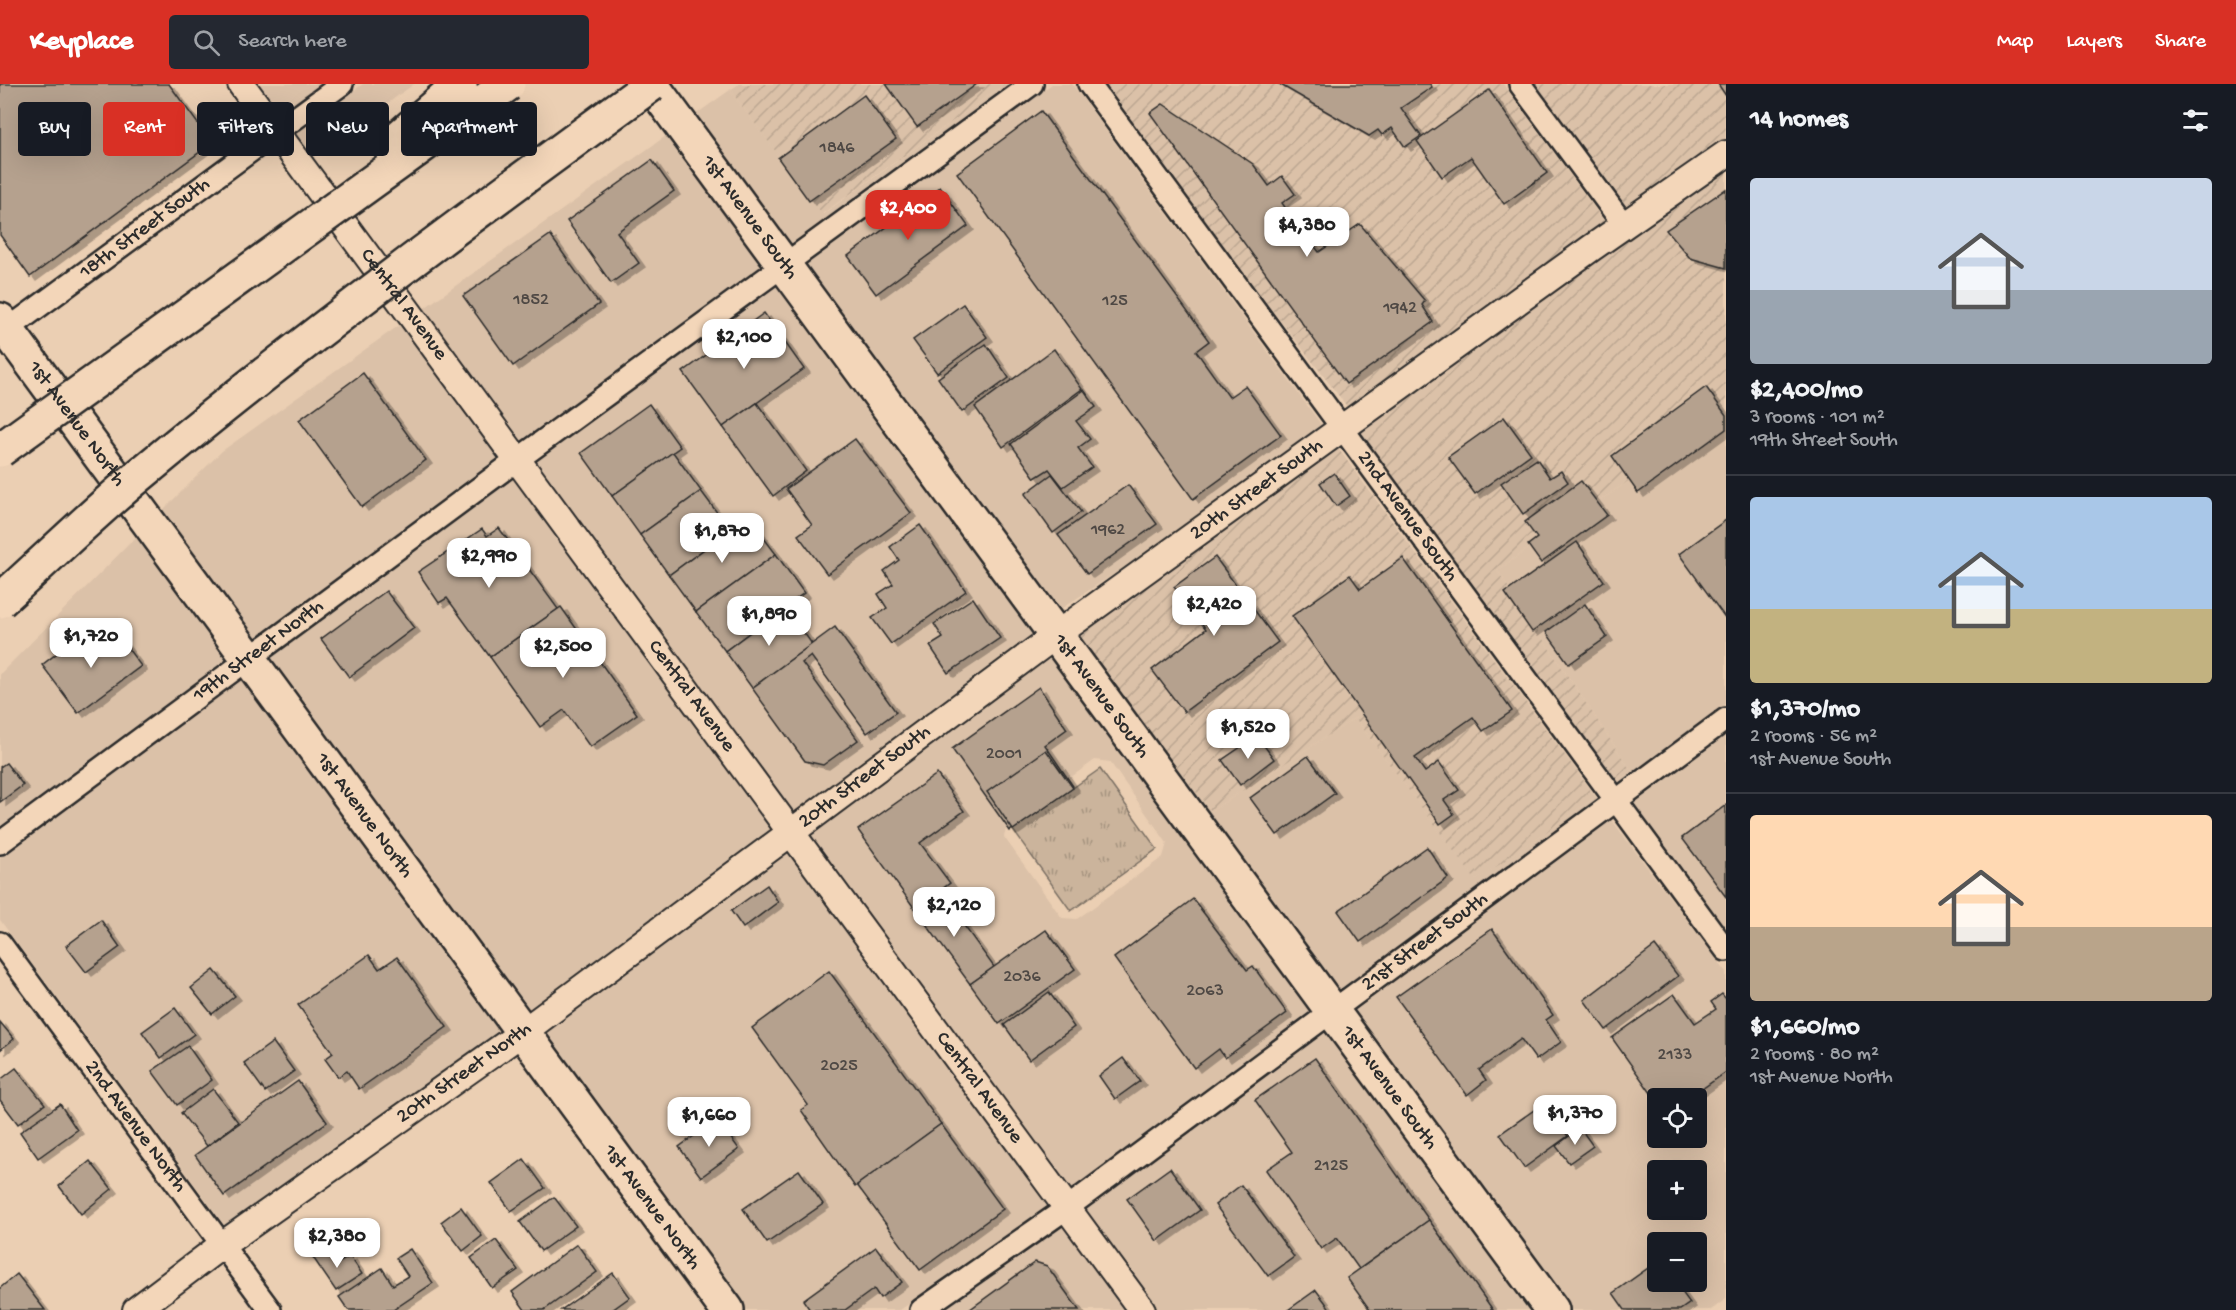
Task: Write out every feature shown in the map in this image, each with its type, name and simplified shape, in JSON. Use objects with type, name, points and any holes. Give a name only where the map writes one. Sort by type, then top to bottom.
[{"type":"main road","points":[[240,276],[460,84]]},
{"type":"main road","points":[[0,450],[508,84]]},
{"type":"main road","points":[[0,601],[140,475],[290,354],[491,201],[652,84]]},
{"type":"main road","name":"1st Avenue South","points":[[652,84],[1552,1310]]},
{"type":"main road","name":"1st Avenue North","points":[[2,328],[249,659],[728,1310]]},
{"type":"street","name":"Central Avenue","points":[[241,84],[254,102]]},
{"type":"street","name":"18th Street South","points":[[294,119],[342,84]]},
{"type":"street","name":"19th Street North","points":[[0,843],[1032,84]]},
{"type":"street","name":"2nd Avenue South","points":[[1089,84],[1726,950]]},
{"type":"street","points":[[1520,84],[1624,225]]},
{"type":"street","name":"20th Street South","points":[[792,833],[1056,635],[1624,225],[1726,154]]},
{"type":"street","name":"18th Street South","points":[[2,328],[242,156]]},
{"type":"street","name":"Central Avenue","points":[[294,156],[1142,1310]]},
{"type":"street","name":"21st Street South","points":[[921,1310],[1067,1208],[1726,719]]},
{"type":"street","name":"20th Street North","points":[[136,1310],[222,1245],[523,1032],[792,833]]},
{"type":"street","name":"2nd Avenue North","points":[[0,943],[270,1310]]},
{"type":"shaded area","points":[[258,84],[323,84],[294,104],[294,102],[271,102]]},
{"type":"shaded area","points":[[363,84],[414,84],[389,102],[338,102]]},
{"type":"shaded area","points":[[739,84],[1005,84],[822,214],[730,90]]},
{"type":"shaded area","points":[[1005,84],[1012,84],[788,248],[692,117],[730,90],[823,214]]},
{"type":"shaded area","points":[[1052,84],[1072,84],[1323,427],[1185,527],[1056,612],[802,267]]},
{"type":"shaded area","points":[[1105,84],[1503,84],[1606,224],[1349,409],[1256,289]]},
{"type":"shaded area","points":[[1536,84],[1726,84],[1726,139],[1628,208]]},
{"type":"shaded area","points":[[306,124],[306,150],[294,133]]},
{"type":"shaded area","points":[[670,133],[766,263],[521,443],[423,309]]},
{"type":"shaded area","points":[[1726,168],[1726,415],[1497,570],[1632,772],[1618,782],[1359,431]]},
{"type":"shaded area","points":[[781,282],[1039,634],[795,815],[536,462]]},
{"type":"shaded area","points":[[401,324],[500,458],[253,642],[159,514],[222,451]]},
{"type":"shaded area","points":[[1726,415],[1726,704],[1619,784],[1618,782],[1632,772],[1497,570]]},
{"type":"shaded area","points":[[1337,447],[1596,797],[1476,881],[1355,718],[1211,811],[1075,636]]},
{"type":"shaded area","points":[[514,477],[774,831],[527,1015],[267,661]]},
{"type":"shaded area","points":[[140,533],[231,658],[0,828],[0,674]]},
{"type":"shaded area","points":[[1075,636],[1211,811],[1355,718],[1476,880],[1596,797],[1597,800],[1337,994]]},
{"type":"shaded area","points":[[1052,653],[1315,1010],[1071,1190],[809,835]],"holes":[[[1095,760],[1110,762],[1167,843],[1163,857],[1077,919],[1062,918],[1004,837],[1008,822]]]},
{"type":"shaded area","points":[[245,677],[505,1031],[226,1227],[0,920],[0,857]]},
{"type":"shaded area","points":[[1726,734],[1726,928],[1633,803]]},
{"type":"shaded area","points":[[1611,819],[1726,972],[1726,1299],[1711,1310],[1569,1310],[1351,1014]]},
{"type":"shaded area","points":[[788,851],[1049,1206],[900,1310],[744,1310],[541,1034]]},
{"type":"shaded area","points":[[1329,1029],[1535,1310],[1159,1310],[1085,1210]]},
{"type":"shaded area","points":[[1063,1225],[1126,1310],[941,1310]]},
{"type":"green space","points":[[1100,769],[1157,849],[1071,911],[1013,830]]},
{"type":"building","points":[[0,84],[169,84],[182,102],[103,102],[103,156],[185,156],[185,106],[197,122],[197,154],[30,277],[0,235]]},
{"type":"building","points":[[886,84],[977,84],[917,127]]},
{"type":"building","points":[[1279,84],[1430,84],[1432,87],[1401,108],[1421,136],[1405,147],[1392,128],[1382,135],[1378,130],[1369,136]]},
{"type":"building","points":[[1718,84],[1726,84],[1726,96]]},
{"type":"building","points":[[1489,90],[1547,173],[1504,204],[1471,157],[1442,177],[1417,141]]},
{"type":"building","points":[[864,95],[896,139],[809,201],[778,158]]},
{"type":"building","points":[[1163,104],[1253,164],[1269,186],[1282,176],[1295,194],[1282,203],[1295,222],[1309,213],[1319,228],[1307,236],[1319,252],[1360,224],[1425,301],[1422,305],[1433,322],[1346,384],[1150,113]]},
{"type":"building","points":[[1041,111],[1209,341],[1196,351],[1229,397],[1245,386],[1281,435],[1193,499],[957,173]]},
{"type":"building","points":[[652,160],[674,191],[617,232],[639,263],[611,283],[567,221]]},
{"type":"building","points":[[940,187],[968,226],[876,294],[848,256]]},
{"type":"building","points":[[1726,189],[1726,268],[1690,258],[1666,230]]},
{"type":"building","points":[[550,235],[599,304],[513,366],[463,296]]},
{"type":"building","points":[[963,304],[987,337],[937,373],[913,340]]},
{"type":"building","points":[[764,313],[804,369],[723,427],[683,372]]},
{"type":"building","points":[[986,344],[1009,378],[962,412],[938,378]]},
{"type":"building","points":[[1054,349],[1082,389],[1003,447],[975,407]]},
{"type":"building","points":[[363,373],[426,460],[362,507],[299,420]]},
{"type":"building","points":[[1706,387],[1726,415],[1726,429],[1638,493],[1612,456]]},
{"type":"building","points":[[1084,390],[1096,407],[1076,421],[1090,439],[1078,448],[1092,467],[1063,487],[1049,469],[1035,478],[1011,444]]},
{"type":"building","points":[[757,403],[806,471],[773,496],[723,427]]},
{"type":"building","points":[[649,404],[680,447],[612,496],[581,453]]},
{"type":"building","points":[[1504,417],[1531,454],[1475,494],[1448,457]]},
{"type":"building","points":[[855,439],[911,513],[827,574],[798,535],[812,525],[786,489]]},
{"type":"building","points":[[673,452],[701,491],[640,535],[612,496]]},
{"type":"building","points":[[1537,459],[1550,478],[1561,471],[1568,482],[1523,514],[1501,483]]},
{"type":"building","points":[[1334,473],[1350,496],[1336,506],[1320,483]]},
{"type":"building","points":[[1052,474],[1081,512],[1053,533],[1025,494]]},
{"type":"building","points":[[1581,481],[1607,515],[1541,563],[1528,545],[1537,538],[1525,522]]},
{"type":"building","points":[[1128,485],[1157,524],[1087,574],[1058,535]]},
{"type":"building","points":[[701,491],[730,530],[669,575],[640,535]]},
{"type":"building","points":[[748,517],[776,554],[696,612],[669,575]]},
{"type":"building","points":[[1726,520],[1726,619],[1679,554]]},
{"type":"building","points":[[920,525],[966,591],[891,644],[872,618],[887,608],[878,594],[893,584],[884,571],[899,560],[890,547]]},
{"type":"building","points":[[499,528],[558,609],[490,657],[447,598],[439,603],[418,572],[482,529],[487,536]]},
{"type":"building","points":[[1577,542],[1604,581],[1532,632],[1505,593]]},
{"type":"building","points":[[776,554],[804,593],[725,651],[696,612]]},
{"type":"building","points":[[1215,557],[1278,642],[1184,712],[1152,670],[1206,629],[1174,587]]},
{"type":"building","points":[[1403,558],[1512,711],[1483,731],[1473,717],[1415,758],[1425,772],[1439,762],[1459,790],[1444,800],[1454,814],[1440,824],[1292,616],[1350,575],[1360,589]]},
{"type":"building","points":[[386,591],[414,628],[349,677],[321,639]]},
{"type":"building","points":[[973,598],[1000,638],[948,673],[930,646],[943,638],[934,624]]},
{"type":"building","points":[[1585,604],[1607,637],[1569,664],[1546,632]]},
{"type":"building","points":[[785,606],[812,644],[752,688],[725,651]]},
{"type":"building","points":[[561,607],[637,714],[590,747],[564,710],[540,727],[490,657]]},
{"type":"building","points":[[835,627],[896,712],[867,733],[811,656],[802,663],[858,740],[823,765],[805,761],[752,688]]},
{"type":"building","points":[[114,630],[141,666],[78,713],[42,665],[79,636],[89,649]]},
{"type":"building","points":[[1039,687],[1067,729],[1045,745],[1073,786],[1010,831],[952,749]]},
{"type":"building","points":[[1257,736],[1274,759],[1240,785],[1222,760]]},
{"type":"building","points":[[1046,750],[1073,788],[1013,830],[987,792]]},
{"type":"building","points":[[1308,756],[1335,793],[1277,835],[1250,798]]},
{"type":"building","points":[[6,763],[23,785],[0,802],[0,767]]},
{"type":"building","points":[[937,774],[964,811],[920,843],[950,883],[915,909],[858,830]]},
{"type":"building","points":[[1726,805],[1726,897],[1682,838]]},
{"type":"building","points":[[1427,847],[1448,878],[1360,942],[1338,911]]},
{"type":"building","points":[[767,885],[778,902],[743,928],[731,911]]},
{"type":"building","points":[[939,891],[994,967],[970,984],[915,909]]},
{"type":"building","points":[[1193,899],[1247,970],[1253,966],[1287,1013],[1225,1058],[1219,1049],[1194,1068],[1114,958]]},
{"type":"building","points":[[101,920],[120,947],[86,972],[66,946]]},
{"type":"building","points":[[1492,929],[1553,1015],[1546,1020],[1561,1042],[1536,1060],[1521,1039],[1479,1070],[1486,1080],[1467,1095],[1396,997]]},
{"type":"building","points":[[1046,930],[1075,969],[999,1024],[970,984]]},
{"type":"building","points":[[1655,946],[1678,976],[1606,1030],[1584,1000]]},
{"type":"building","points":[[369,955],[379,969],[397,957],[447,1027],[359,1089],[347,1071],[338,1077],[325,1059],[333,1053],[298,1005]]},
{"type":"building","points":[[214,970],[235,996],[212,1014],[191,988]]},
{"type":"building","points":[[829,971],[941,1124],[855,1187],[801,1110],[808,1105],[752,1028]]},
{"type":"building","points":[[1049,992],[1074,1027],[1029,1060],[1004,1025]]},
{"type":"building","points":[[1674,994],[1695,1023],[1716,1009],[1711,1002],[1722,994],[1726,999],[1726,1072],[1703,1088],[1647,1088],[1612,1038]]},
{"type":"building","points":[[175,1008],[194,1034],[161,1058],[142,1032]]},
{"type":"building","points":[[0,1022],[14,1039],[0,1050]]},
{"type":"building","points":[[273,1042],[294,1071],[265,1092],[244,1063]]},
{"type":"building","points":[[188,1046],[212,1080],[177,1105],[152,1071]]},
{"type":"building","points":[[1123,1058],[1140,1081],[1115,1099],[1099,1076]]},
{"type":"building","points":[[1315,1058],[1429,1220],[1359,1269],[1337,1238],[1321,1249],[1266,1170],[1292,1152],[1255,1100]]},
{"type":"building","points":[[16,1068],[45,1104],[18,1124],[0,1100],[0,1080]]},
{"type":"building","points":[[298,1081],[327,1122],[224,1196],[195,1155]]},
{"type":"building","points":[[213,1089],[238,1122],[207,1146],[181,1113]]},
{"type":"building","points":[[1544,1103],[1568,1136],[1524,1168],[1500,1134]]},
{"type":"building","points":[[60,1104],[77,1130],[38,1158],[20,1132]]},
{"type":"building","points":[[717,1119],[739,1149],[701,1177],[679,1147]]},
{"type":"building","points":[[941,1124],[1003,1209],[920,1270],[857,1185]]},
{"type":"building","points":[[1580,1128],[1593,1146],[1569,1163],[1556,1146]]},
{"type":"building","points":[[524,1159],[545,1188],[511,1211],[491,1183]]},
{"type":"building","points":[[90,1161],[112,1189],[81,1214],[59,1186]]},
{"type":"building","points":[[1170,1168],[1200,1210],[1157,1241],[1127,1199]]},
{"type":"building","points":[[799,1170],[823,1204],[767,1243],[743,1209]]},
{"type":"building","points":[[1241,1185],[1294,1257],[1268,1276],[1215,1205]]},
{"type":"building","points":[[554,1197],[576,1226],[541,1251],[520,1222]]},
{"type":"building","points":[[461,1207],[482,1236],[463,1251],[441,1222]]},
{"type":"building","points":[[1429,1220],[1493,1310],[1370,1310],[1347,1278]]},
{"type":"building","points":[[496,1240],[518,1270],[492,1288],[471,1258]]},
{"type":"building","points":[[577,1244],[597,1272],[544,1310],[525,1310],[512,1292]]},
{"type":"building","points":[[325,1247],[337,1264],[350,1256],[362,1274],[336,1291],[312,1256]]},
{"type":"building","points":[[876,1247],[902,1282],[880,1298],[874,1289],[845,1310],[810,1310],[803,1300]]},
{"type":"building","points":[[410,1249],[433,1283],[393,1310],[348,1310],[339,1297],[382,1268],[393,1285],[408,1276],[396,1258]]},
{"type":"building","points":[[1035,1262],[1047,1266],[1079,1310],[969,1310]]},
{"type":"building","points":[[1647,1269],[1647,1292],[1682,1292],[1690,1303],[1680,1310],[1625,1310],[1613,1293]]},
{"type":"building","points":[[613,1273],[630,1297],[612,1310],[561,1310]]},
{"type":"building","points":[[17,1274],[45,1310],[0,1310],[0,1288]]},
{"type":"building","points":[[1316,1290],[1331,1310],[1288,1310]]}]
